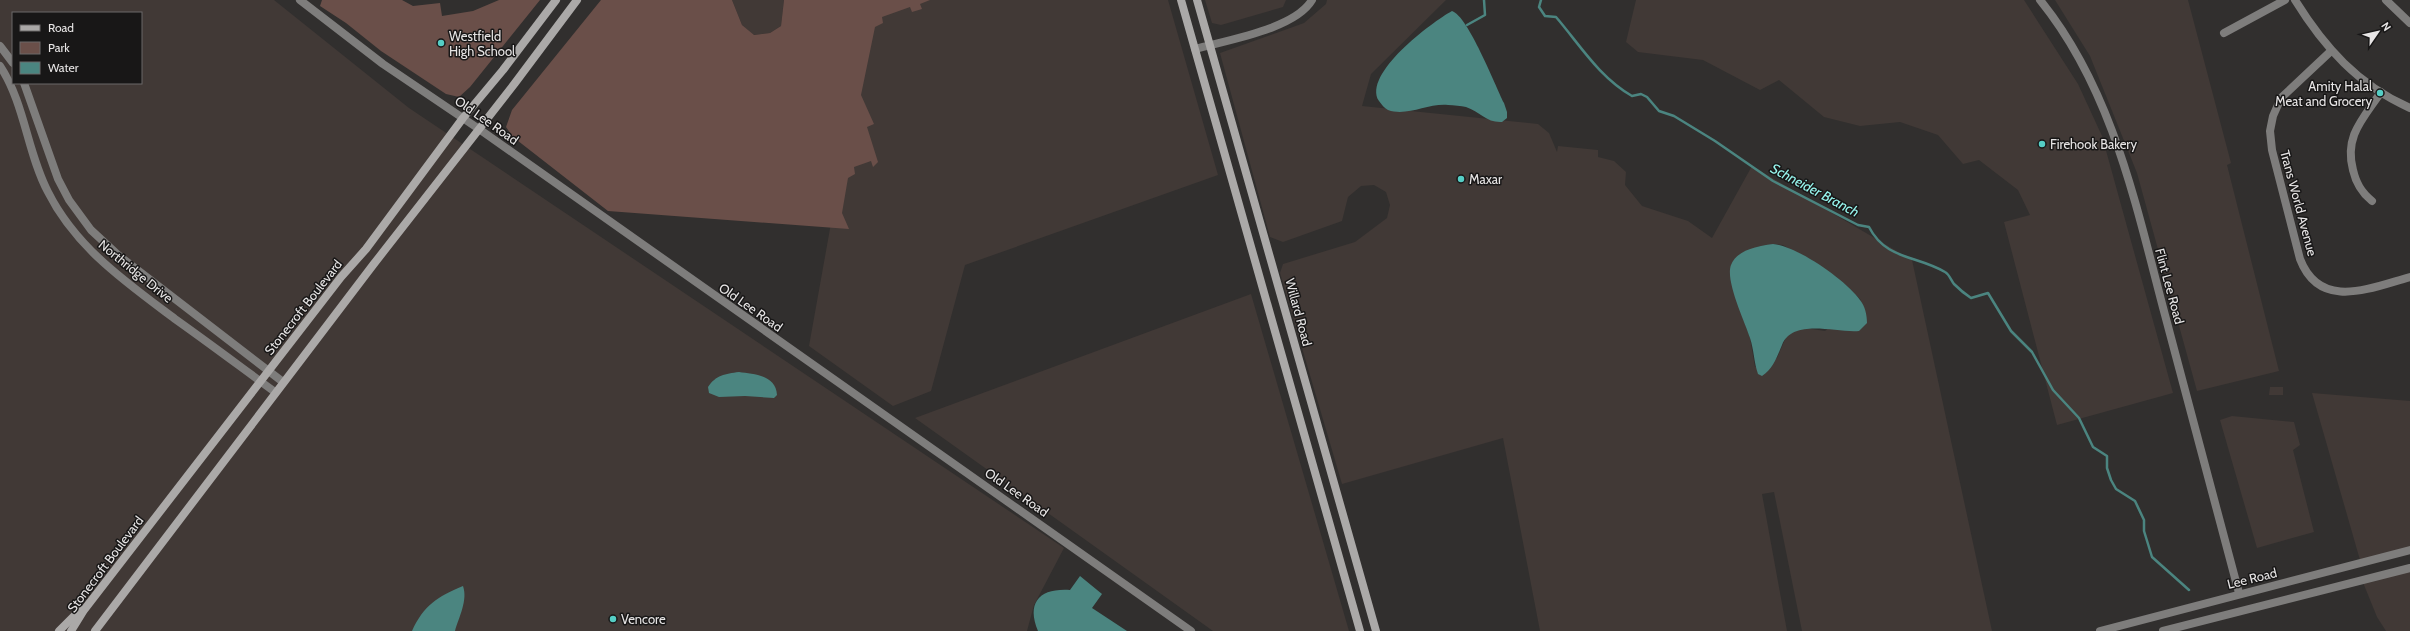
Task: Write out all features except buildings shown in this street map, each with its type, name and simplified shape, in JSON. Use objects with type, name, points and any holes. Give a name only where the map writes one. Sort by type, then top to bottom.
[{"type":"main road","name":"Stonecroft Boulevard","points":[[71,631],[84,610],[341,277],[366,249],[463,118],[503,70],[556,0]]},
{"type":"main road","points":[[95,631],[275,392],[577,0]]},
{"type":"main road","points":[[1181,0],[1360,631]]},
{"type":"main road","name":"Willard Road","points":[[1197,0],[1376,631]]},
{"type":"main road","points":[[59,631],[105,583]]},
{"type":"main road","points":[[101,631],[120,596]]},
{"type":"street","name":"Old Lee Road","points":[[300,0],[362,49],[479,128],[1191,631]]},
{"type":"street","points":[[1195,49],[1284,23],[1302,12],[1312,0]]},
{"type":"street","name":"Flint Lee Road","points":[[2040,0],[2067,40],[2088,77],[2121,155],[2239,593]]},
{"type":"street","points":[[2224,33],[2285,0]]},
{"type":"street","points":[[2295,0],[2331,51],[2347,68],[2392,100],[2410,108]]},
{"type":"street","points":[[2386,0],[2410,22]]},
{"type":"street","points":[[0,46],[12,62]]},
{"type":"street","name":"Trans World Avenue","points":[[2331,51],[2281,98],[2273,116],[2270,131],[2272,150],[2300,259],[2314,282],[2337,292],[2353,291],[2410,277]]},
{"type":"street","name":"Northridge Drive","points":[[0,66],[10,80],[21,112],[34,160],[48,193],[76,235],[119,277],[275,392]]},
{"type":"street","name":"Northridge Drive","points":[[24,84],[58,179],[69,200],[91,230],[118,255],[283,382]]},
{"type":"street","points":[[2372,201],[2365,195],[2355,180],[2349,148],[2353,134],[2381,92]]},
{"type":"street","name":"Lee Road","points":[[2100,631],[2239,593],[2410,550]]},
{"type":"street","points":[[2163,631],[2410,568]]},
{"type":"shaded area","points":[[0,0],[274,0],[409,108],[1064,548],[1034,605],[1027,631],[0,631]]},
{"type":"shaded area","points":[[732,0],[784,0],[781,26],[770,33],[753,35],[742,25]]},
{"type":"shaded area","points":[[900,0],[1168,0],[1218,175],[965,265],[931,391],[893,406],[809,346],[869,11]]},
{"type":"shaded area","points":[[1205,0],[1286,0],[1283,7],[1221,25],[1212,23]]},
{"type":"shaded area","points":[[1327,0],[1446,0],[1371,74],[1362,106],[1538,124],[1549,133],[1557,152],[1558,146],[1598,150],[1598,157],[1614,161],[1626,172],[1625,185],[1642,206],[1688,221],[1712,238],[1752,166],[1912,260],[1992,631],[1802,631],[1774,492],[1762,494],[1787,631],[1540,631],[1503,438],[1342,484],[1280,273],[1283,264],[1355,242],[1387,218],[1390,205],[1386,192],[1374,185],[1361,186],[1348,197],[1342,221],[1283,242],[1270,237],[1220,53],[1304,23],[1326,4]],"holes":[[[1773,244],[1783,245],[1843,283],[1861,300],[1825,331],[1805,328],[1791,332],[1786,337],[1777,358],[1755,367],[1750,338],[1732,283],[1731,265],[1757,247]]]},
{"type":"shaded area","points":[[1636,0],[2024,0],[2078,84],[2102,136],[2173,393],[2057,425],[2004,222],[2030,215],[2018,190],[1979,160],[1963,164],[1938,135],[1900,122],[1860,126],[1824,117],[1779,80],[1760,90],[1703,60],[1638,52],[1626,42]]},
{"type":"shaded area","points":[[2055,0],[2188,0],[2231,163],[2227,165],[2279,371],[2197,391],[2137,173],[2090,56]]},
{"type":"shaded area","points":[[1251,294],[1349,631],[1213,631],[915,418]]},
{"type":"shaded area","points":[[2270,387],[2283,387],[2283,395],[2269,395]]},
{"type":"shaded area","points":[[2312,393],[2410,401],[2410,547],[2360,560]]},
{"type":"shaded area","points":[[2232,416],[2294,422],[2300,445],[2293,450],[2314,532],[2257,548],[2220,420]]},
{"type":"shaded area","points":[[2410,568],[2410,631],[2386,631],[2377,617],[2362,580]]},
{"type":"green space","name":"Westfield High School","points":[[322,0],[402,0],[413,6],[440,3],[442,16],[473,11],[499,0],[540,0],[470,87],[459,97],[446,94],[381,51],[346,23],[320,6]]},
{"type":"green space","points":[[601,0],[732,0],[742,25],[754,35],[770,33],[781,26],[784,0],[930,0],[920,4],[922,9],[912,12],[910,7],[882,17],[883,23],[875,27],[861,95],[874,124],[867,127],[878,162],[873,167],[871,161],[854,167],[855,174],[848,178],[842,213],[849,229],[608,211],[513,137],[506,127],[512,110]]},
{"type":"water","points":[[1452,11],[1466,25],[1488,67],[1507,112],[1507,118],[1502,122],[1492,121],[1471,109],[1462,106],[1440,105],[1410,111],[1395,112],[1388,110],[1379,101],[1376,90],[1380,77],[1389,64],[1416,37]]},
{"type":"water","points":[[1773,244],[1783,246],[1807,257],[1844,283],[1862,302],[1867,317],[1867,323],[1859,331],[1805,329],[1795,332],[1787,337],[1772,366],[1762,376],[1758,374],[1748,331],[1736,302],[1730,272],[1731,265],[1738,255],[1749,249]]},
{"type":"water","points":[[739,372],[757,375],[768,379],[776,388],[777,395],[774,398],[745,396],[719,397],[709,393],[708,387],[714,380],[725,374]]},
{"type":"water","points":[[1080,576],[1102,594],[1092,608],[1127,631],[1038,631],[1034,612],[1038,599],[1051,591],[1070,590]]},
{"type":"water","points":[[463,586],[464,603],[455,631],[412,631],[421,615],[432,603]]},
{"type":"waterway","points":[[1467,25],[1485,15],[1484,0]]},
{"type":"waterway","name":"Schneider Branch","points":[[1541,0],[1539,7],[1545,16],[1556,17],[1600,70],[1610,80],[1632,96],[1641,94],[1647,97],[1659,111],[1674,116],[1715,141],[1773,181],[1858,225],[1869,227],[1876,238],[1884,246],[1902,256],[1923,262],[1945,272],[1954,284],[1971,298],[1988,293],[2011,331],[2032,352],[2053,390],[2079,418],[2093,447],[2107,456],[2107,468],[2116,489],[2135,501],[2144,520],[2144,531],[2152,557],[2189,590]]},
{"type":"place","name":"Westfield High School","points":[[441,43]]},
{"type":"place","name":"Amity Halal Meat and Grocery","points":[[2380,93]]},
{"type":"place","name":"Firehook Bakery","points":[[2042,144]]},
{"type":"place","name":"Maxar","points":[[1461,179]]},
{"type":"place","name":"Vencore","points":[[613,619]]}]
